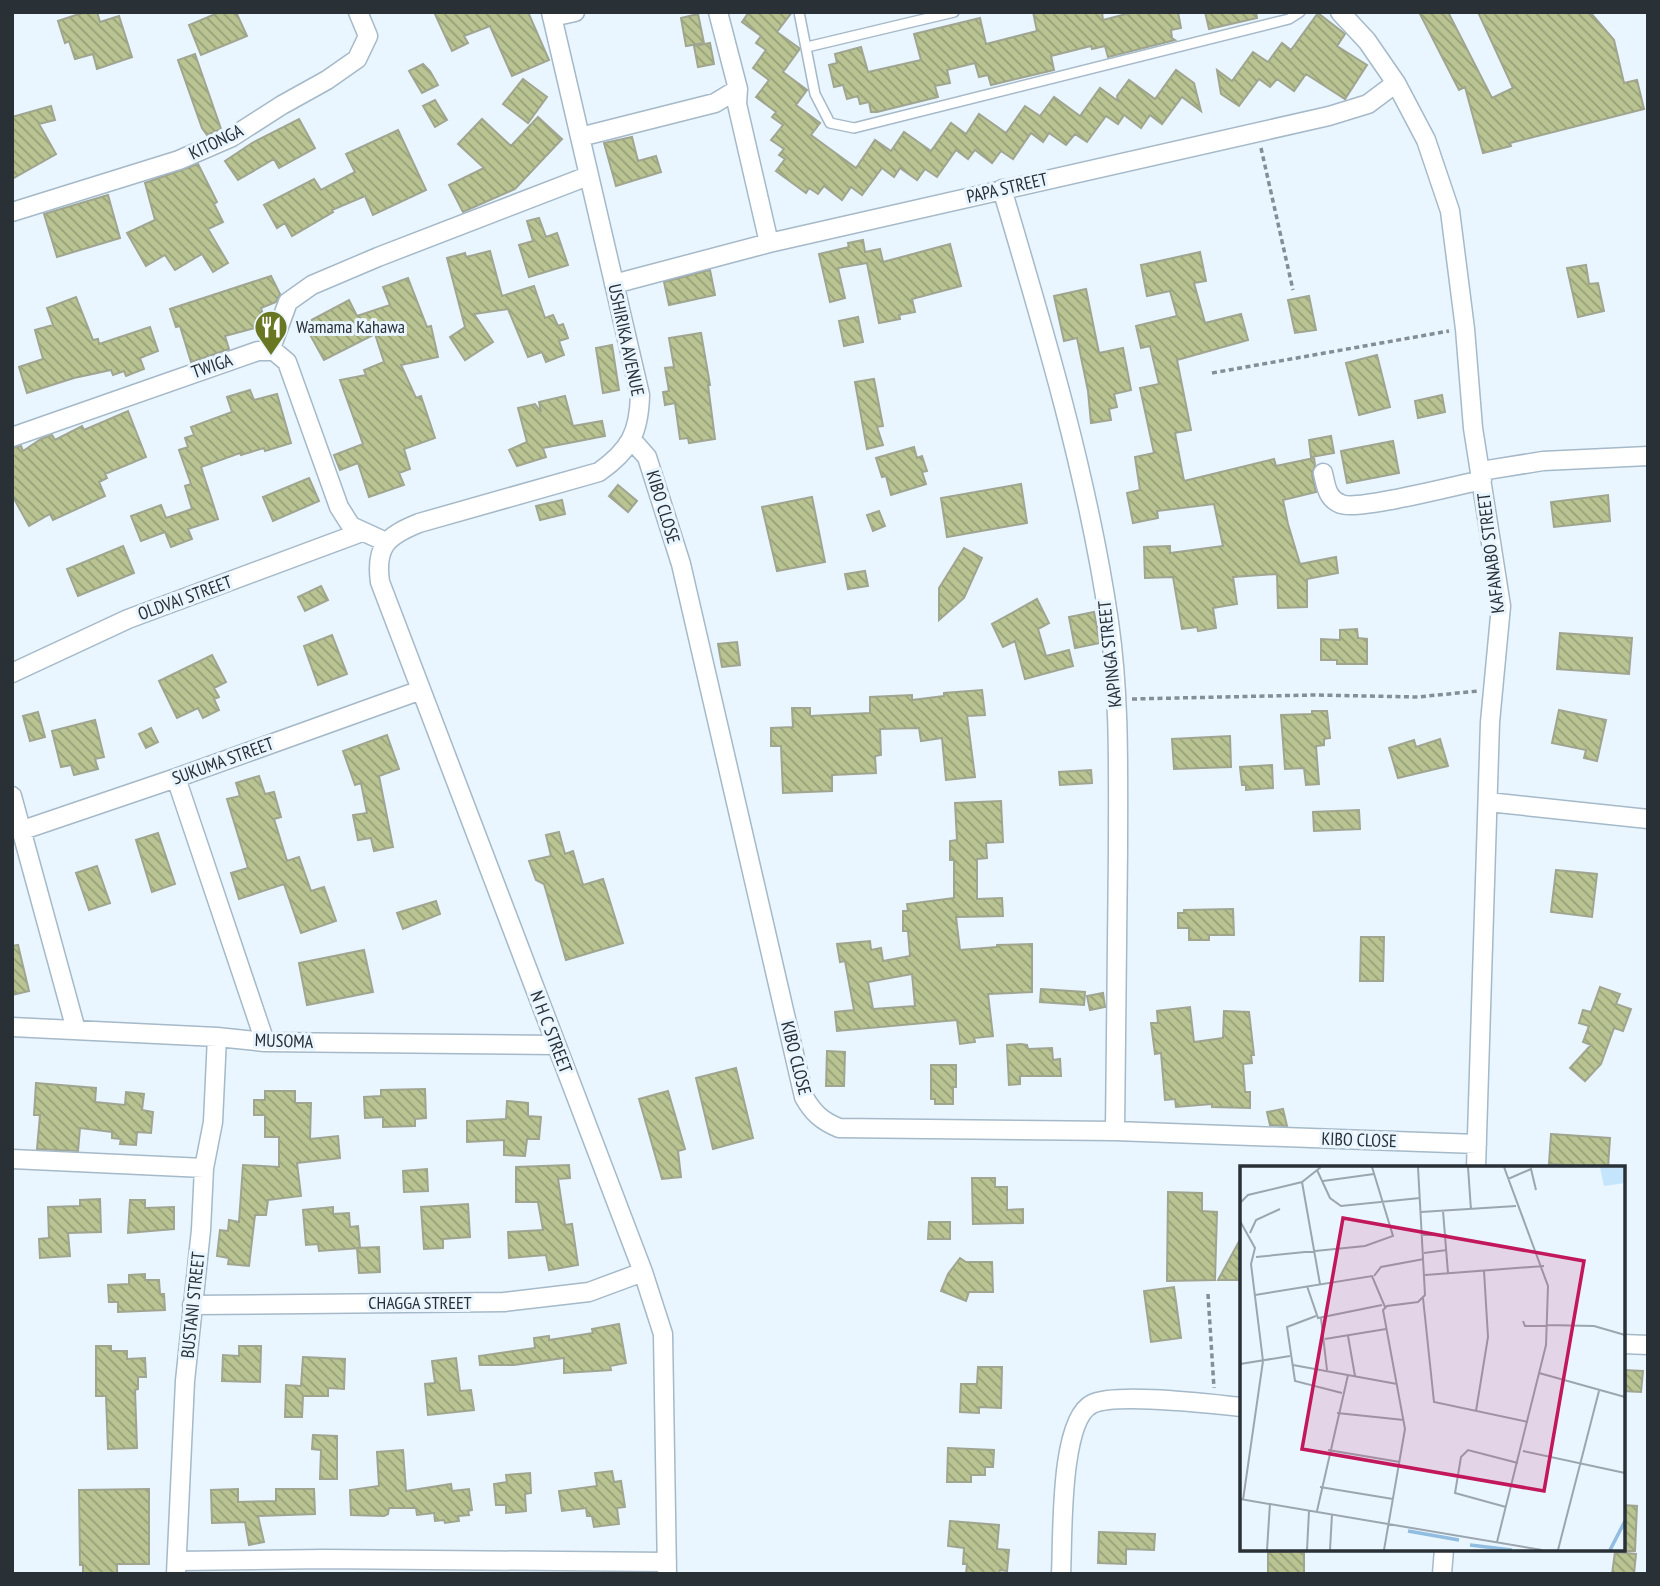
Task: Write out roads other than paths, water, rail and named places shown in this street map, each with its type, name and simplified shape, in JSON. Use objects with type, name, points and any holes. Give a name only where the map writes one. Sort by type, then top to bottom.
[{"type":"street","name":"KITONGA","points":[[12,212],[166,164],[232,137],[327,80],[356,59],[368,36],[358,12]]},
{"type":"street","points":[[552,14],[575,12]]},
{"type":"street","points":[[718,12],[738,89],[737,104],[769,243]]},
{"type":"street","name":"KAFANABO STREET","points":[[1340,12],[1367,41],[1396,83],[1426,140],[1450,211],[1465,329],[1473,428],[1501,606],[1493,689],[1476,1166]]},
{"type":"street","name":"USHIRIKA AVENUE","points":[[552,14],[640,395],[639,418],[632,440]]},
{"type":"street","name":"PAPA STREET","points":[[614,284],[769,243],[1329,116],[1368,104],[1396,83]]},
{"type":"street","points":[[580,136],[715,103],[738,89]]},
{"type":"street","points":[[588,176],[312,285],[288,302],[271,348],[287,362],[339,507],[351,526],[386,542],[396,533],[419,523],[599,472],[618,458],[632,440]]},
{"type":"street","name":"KAPINGA STREET","points":[[1002,189],[1047,344],[1094,536],[1110,623],[1119,785],[1115,1131]]},
{"type":"street","name":"TWIGA","points":[[12,437],[258,351],[274,351]]},
{"type":"street","name":"KIBO CLOSE","points":[[632,440],[647,457],[681,564],[801,1085],[812,1111],[824,1122],[839,1128],[1115,1131],[1477,1144]]},
{"type":"street","points":[[1323,473],[1327,492],[1343,506],[1397,498],[1544,461],[1648,456]]},
{"type":"street","name":"OLDVAI STREET","points":[[12,673],[128,619],[362,532]]},
{"type":"street","name":"N H C STREET","points":[[386,542],[379,556],[380,582],[643,1272],[663,1334],[667,1568]]},
{"type":"street","name":"SUKUMA STREET","points":[[23,830],[421,690]]},
{"type":"street","points":[[176,778],[265,1042]]},
{"type":"street","points":[[12,796],[76,1030]]},
{"type":"street","points":[[1488,802],[1648,819]]},
{"type":"street","name":"MUSOMA","points":[[12,1027],[217,1037],[265,1042],[555,1045]]},
{"type":"street","name":"BUSTANI STREET","points":[[176,1567],[186,1381],[201,1230],[204,1168],[214,1122],[217,1037]]},
{"type":"street","points":[[12,1159],[204,1168]]},
{"type":"street","name":"CHAGGA STREET","points":[[192,1305],[504,1302],[589,1292],[643,1272]]},
{"type":"street","points":[[1625,1344],[1648,1345]]},
{"type":"street","points":[[1061,1574],[1068,1452],[1074,1427],[1090,1404],[1105,1400],[1240,1407]]},
{"type":"street","points":[[1442,1574],[1444,1551]]},
{"type":"street","points":[[176,1567],[667,1568]]},
{"type":"lane","points":[[799,12],[815,94],[830,123],[855,128],[1289,19],[1300,12]]},
{"type":"lane","points":[[807,47],[954,12]]},
{"type":"place","name":"Wamama Kahawa","points":[[271,357]]}]
